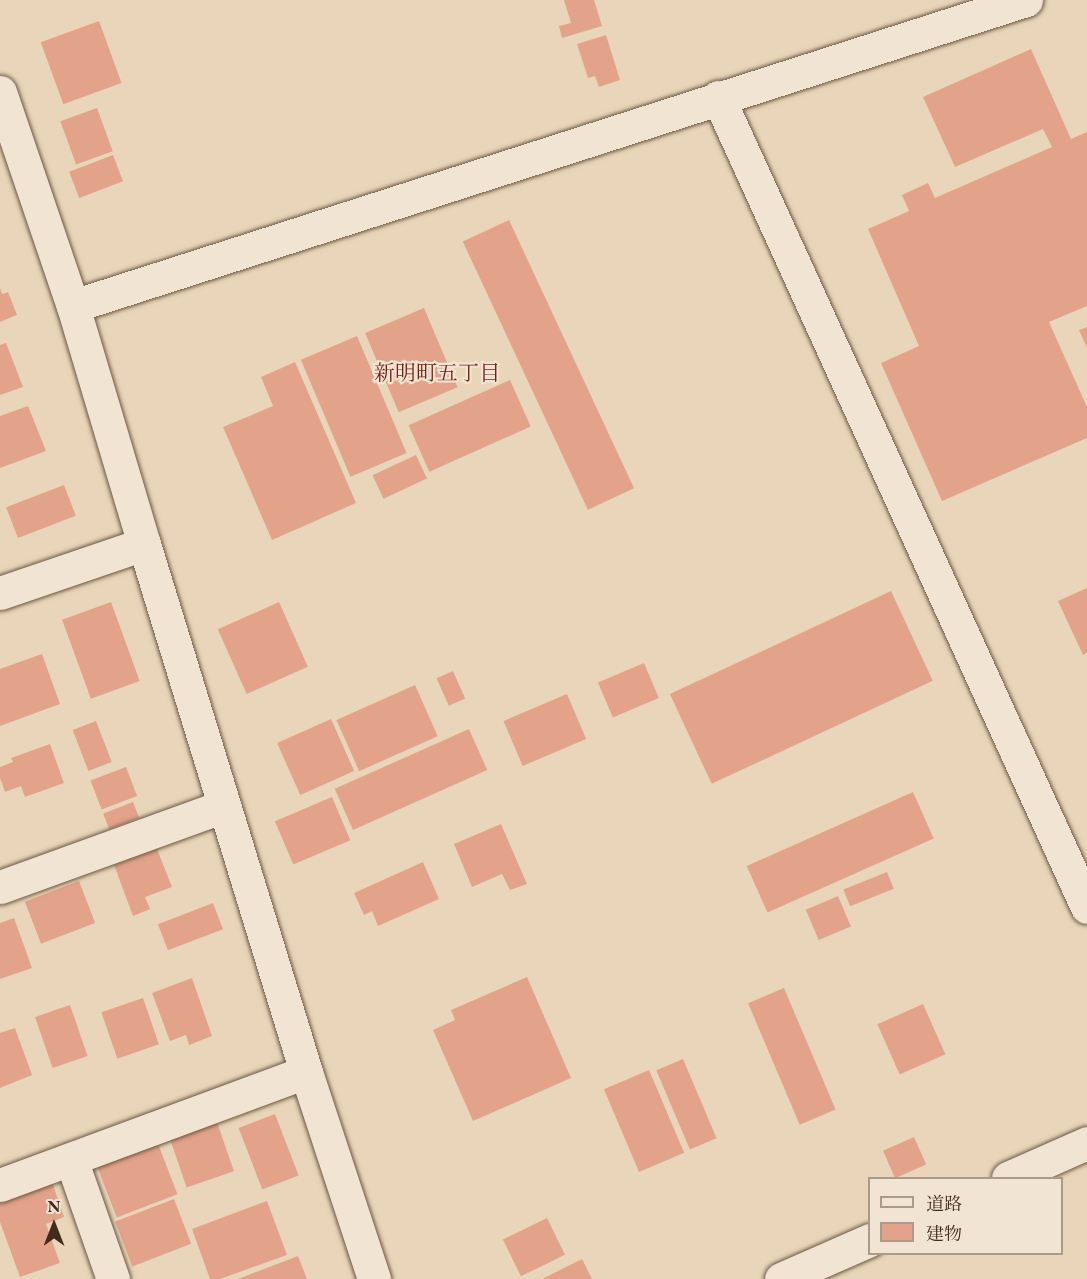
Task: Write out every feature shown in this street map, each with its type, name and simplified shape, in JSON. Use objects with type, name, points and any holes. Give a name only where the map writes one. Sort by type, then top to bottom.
[{"type":"street","points":[[73,306],[718,97],[1026,0]]},
{"type":"street","points":[[0,92],[73,306],[306,1072],[374,1279]]},
{"type":"street","points":[[718,97],[1087,907]]},
{"type":"street","points":[[0,593],[144,544]]},
{"type":"street","points":[[0,887],[224,806]]},
{"type":"street","points":[[0,1185],[306,1072]]},
{"type":"street","points":[[1012,1177],[1087,1143]]},
{"type":"street","points":[[71,1159],[112,1279]]},
{"type":"street","points":[[781,1279],[868,1241]]},
{"type":"building","points":[[564,0],[594,0],[602,26],[562,38],[559,26],[571,23]]},
{"type":"building","points":[[99,21],[122,83],[63,104],[41,42]]},
{"type":"building","points":[[606,35],[620,80],[599,87],[595,76],[588,78],[577,44]]},
{"type":"building","points":[[1031,49],[1071,139],[1087,132],[1087,306],[1049,322],[1087,407],[1087,438],[942,501],[881,363],[919,346],[868,229],[909,211],[902,195],[928,183],[935,198],[1052,147],[1043,129],[955,167],[923,97]]},
{"type":"building","points":[[97,108],[113,151],[76,165],[60,121]]},
{"type":"building","points":[[113,155],[123,181],[79,198],[69,172]]},
{"type":"building","points":[[509,220],[634,488],[588,510],[463,242]]},
{"type":"building","points":[[0,288],[2,294],[8,292],[17,315],[0,322]]},
{"type":"building","points":[[424,308],[458,387],[399,412],[365,333]]},
{"type":"building","points":[[1087,327],[1087,348],[1079,330]]},
{"type":"building","points":[[357,336],[407,453],[350,477],[301,360]]},
{"type":"building","points":[[6,343],[23,387],[0,395],[0,345]]},
{"type":"building","points":[[295,362],[356,503],[272,540],[223,427],[273,406],[261,377]]},
{"type":"building","points":[[510,380],[531,427],[429,472],[409,425]]},
{"type":"building","points":[[28,406],[46,451],[0,468],[0,416]]},
{"type":"building","points":[[416,455],[427,479],[383,499],[372,475]]},
{"type":"building","points":[[64,485],[76,516],[18,538],[6,507]]},
{"type":"building","points":[[1087,588],[1087,653],[1083,655],[1058,601]]},
{"type":"building","points":[[891,591],[933,681],[712,784],[670,694]]},
{"type":"building","points":[[111,602],[140,681],[91,699],[62,620]]},
{"type":"building","points":[[279,602],[308,667],[247,694],[218,629]]},
{"type":"building","points":[[42,654],[60,704],[0,726],[0,669]]},
{"type":"building","points":[[644,663],[659,698],[613,718],[598,683]]},
{"type":"building","points":[[453,671],[465,698],[449,706],[437,678]]},
{"type":"building","points":[[415,685],[438,736],[359,771],[336,720]]},
{"type":"building","points":[[567,694],[586,739],[523,766],[503,721]]},
{"type":"building","points":[[331,719],[354,771],[300,795],[277,743]]},
{"type":"building","points":[[96,721],[112,762],[88,771],[73,730]]},
{"type":"building","points":[[469,729],[487,770],[353,830],[335,789]]},
{"type":"building","points":[[50,744],[64,783],[25,797],[21,786],[5,792],[0,778],[0,767],[13,762],[11,758]]},
{"type":"building","points":[[126,767],[137,796],[102,810],[91,781]]},
{"type":"building","points":[[913,792],[934,839],[767,913],[747,866]]},
{"type":"building","points":[[332,797],[350,840],[293,864],[275,821]]},
{"type":"building","points":[[133,802],[139,818],[109,829],[103,813]]},
{"type":"building","points":[[501,824],[527,884],[510,890],[502,874],[472,887],[454,844]]},
{"type":"building","points":[[157,849],[172,887],[145,897],[150,909],[133,916],[114,865]]},
{"type":"building","points":[[423,862],[439,899],[378,926],[372,911],[364,915],[354,893]]},
{"type":"building","points":[[887,872],[894,889],[850,906],[843,890]]},
{"type":"building","points":[[79,881],[95,923],[41,944],[25,902]]},
{"type":"building","points":[[838,896],[851,926],[819,940],[806,910]]},
{"type":"building","points":[[213,903],[223,929],[168,950],[158,924]]},
{"type":"building","points":[[14,918],[32,968],[0,979],[0,923]]},
{"type":"building","points":[[527,977],[571,1078],[473,1121],[433,1030],[455,1020],[451,1010]]},
{"type":"building","points":[[192,978],[212,1036],[189,1045],[186,1035],[170,1041],[152,993]]},
{"type":"building","points":[[784,988],[836,1110],[800,1125],[748,1003]]},
{"type":"building","points":[[143,998],[159,1044],[117,1059],[101,1012]]},
{"type":"building","points":[[923,1004],[945,1054],[900,1075],[877,1024]]},
{"type":"building","points":[[70,1005],[88,1056],[53,1068],[35,1017]]},
{"type":"building","points":[[15,1028],[32,1075],[0,1088],[0,1033]]},
{"type":"building","points":[[683,1059],[717,1138],[690,1149],[656,1070]]},
{"type":"building","points":[[649,1070],[684,1153],[639,1172],[604,1089]]},
{"type":"building","points":[[275,1114],[299,1176],[262,1190],[239,1128]]},
{"type":"building","points":[[217,1122],[234,1171],[187,1187],[170,1138]]},
{"type":"building","points":[[914,1137],[926,1164],[895,1177],[883,1151]]},
{"type":"building","points":[[157,1141],[177,1194],[117,1218],[96,1164]]},
{"type":"building","points":[[52,1182],[64,1217],[46,1224],[60,1263],[20,1277],[0,1222],[0,1201]]},
{"type":"building","points":[[174,1199],[191,1244],[132,1266],[115,1222]]},
{"type":"building","points":[[267,1201],[287,1255],[220,1279],[210,1279],[192,1229]]},
{"type":"building","points":[[547,1218],[565,1255],[521,1276],[503,1239]]},
{"type":"building","points":[[298,1256],[307,1279],[238,1279]]},
{"type":"building","points":[[582,1259],[592,1279],[542,1279]]},
{"type":"district","name":"新明町五丁目","points":[[437,373]]}]
